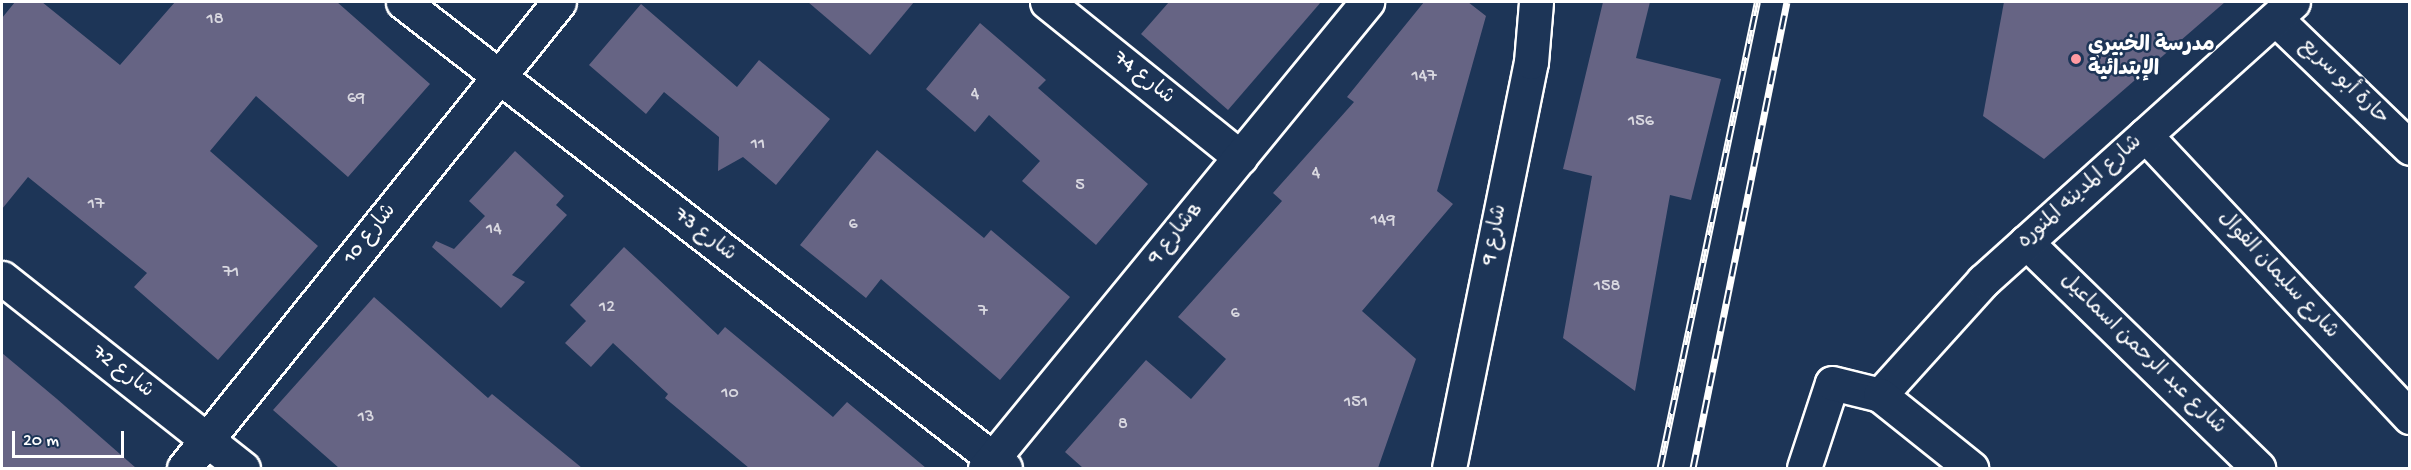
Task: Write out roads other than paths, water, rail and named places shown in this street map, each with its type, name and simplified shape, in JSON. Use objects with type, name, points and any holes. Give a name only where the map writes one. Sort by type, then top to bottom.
[{"type":"street","name":"شارع 73","points":[[403,2],[995,465]]},
{"type":"street","name":"شارع 10","points":[[184,468],[559,2]]},
{"type":"street","name":"شارع 74","points":[[1047,2],[1240,157]]},
{"type":"street","name":"شارع 9B","points":[[995,465],[1240,157],[1367,2]]},
{"type":"street","name":"شارع 9","points":[[1449,468],[1531,62],[1536,2]]},
{"type":"street","name":"شارع المدينه المنوره","points":[[1880,395],[1962,302],[2284,10]]},
{"type":"street","name":"حارة أبو سريع","points":[[2284,10],[2409,148]]},
{"type":"street","name":"شارع سليمان الفوال","points":[[2145,135],[2409,417]]},
{"type":"street","name":"شارع عبد الرحمن اسماعيل","points":[[2026,242],[2258,468]]},
{"type":"street","name":"شارع 72","points":[[2,278],[243,468]]},
{"type":"street","points":[[1804,468],[1832,383],[1880,395],[1971,468]]},
{"type":"railway","points":[[1660,468],[1757,2]]},
{"type":"railway","points":[[1693,468],[1787,2]]},
{"type":"place","name":"مدرسة الخبيري الإبتدائية","points":[[2076,59]]}]
